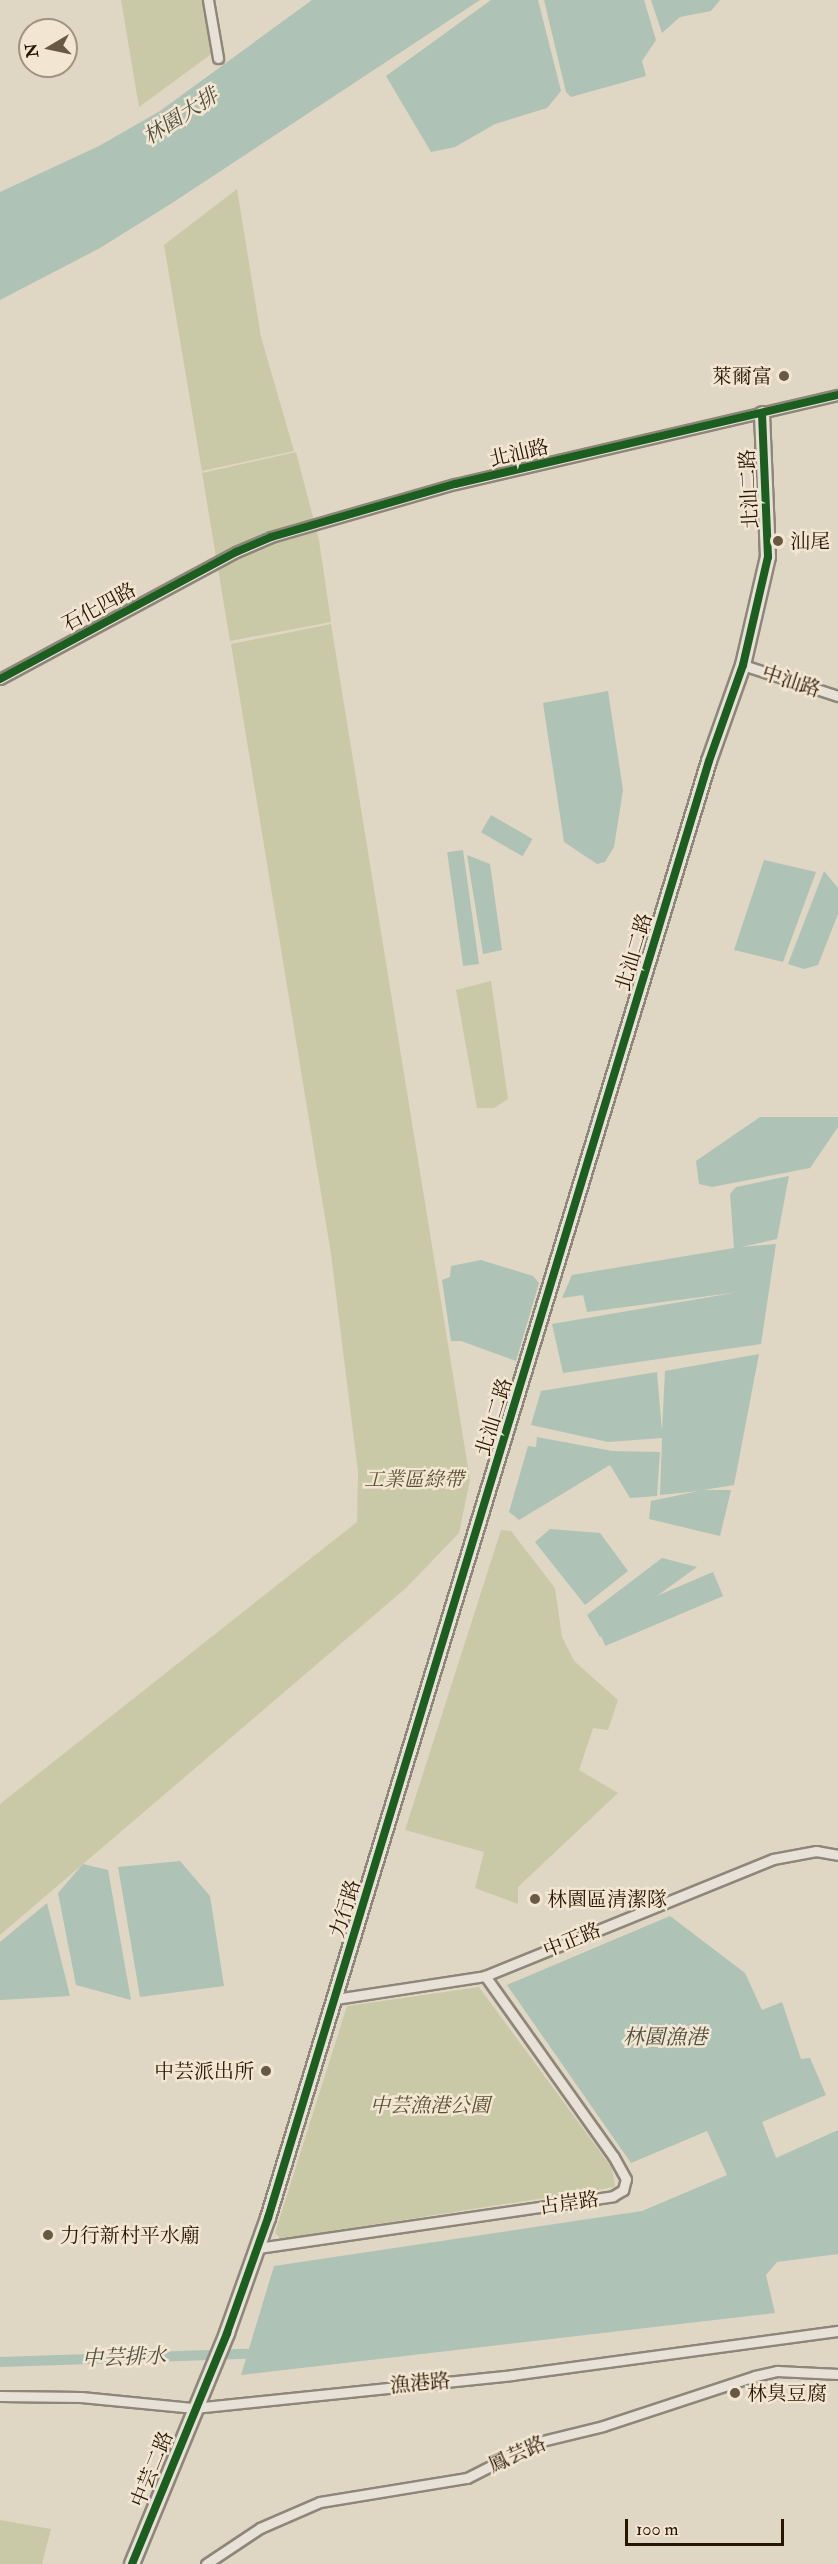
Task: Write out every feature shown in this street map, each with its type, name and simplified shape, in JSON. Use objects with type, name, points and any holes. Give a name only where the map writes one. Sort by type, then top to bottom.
[{"type":"street","points":[[208,0],[218,58]]},
{"type":"street","name":"北汕路","points":[[214,564],[271,537],[333,516],[838,394]]},
{"type":"street","name":"北汕二路","points":[[488,1492],[709,761],[743,665],[768,557],[762,414]]},
{"type":"street","name":"石化四路","points":[[0,680],[214,564]]},
{"type":"street","name":"中汕路","points":[[743,665],[838,696]]},
{"type":"street","name":"力行路","points":[[205,2388],[258,2248],[488,1492]]},
{"type":"street","name":"中正路","points":[[335,1999],[485,1976],[772,1859],[816,1851],[838,1855]]},
{"type":"street","name":"占岸路","points":[[258,2248],[613,2196],[623,2190],[626,2179],[613,2156],[485,1976]]},
{"type":"street","name":"漁港路","points":[[0,2396],[81,2397],[194,2408],[512,2375],[838,2331]]},
{"type":"street","name":"鳳芸路","points":[[206,2564],[260,2528],[310,2506],[467,2478],[538,2442],[603,2426],[755,2376],[777,2371],[838,2374]]},
{"type":"street","name":"中芸二路","points":[[132,2564],[194,2408],[205,2388]]},
{"type":"green space","points":[[121,0],[214,0],[221,47],[139,107]]},
{"type":"green space","points":[[237,189],[261,337],[294,451],[202,471],[164,245]]},
{"type":"green space","points":[[296,452],[319,540],[331,622],[230,641],[202,473]]},
{"type":"green space","name":"工業區綠帶","points":[[331,624],[470,1480],[459,1533],[406,1588],[0,1935],[0,1804],[357,1522],[358,1472],[331,1254],[231,644]]},
{"type":"green space","points":[[491,981],[508,1099],[494,1108],[477,1108],[456,990]]},
{"type":"green space","points":[[501,1530],[511,1531],[555,1588],[562,1637],[574,1661],[618,1700],[608,1730],[593,1728],[579,1770],[618,1793],[518,1887],[518,1904],[475,1888],[484,1852],[405,1830]]},
{"type":"green space","name":"中芸漁港公園","points":[[479,1987],[612,2168],[615,2187],[281,2239],[275,2233],[347,2006]]},
{"type":"green space","points":[[0,2520],[51,2529],[42,2564],[0,2564]]},
{"type":"water","name":"林園大排","points":[[312,0],[480,0],[169,205],[100,248],[0,300],[0,192],[99,146],[160,111]]},
{"type":"water","points":[[491,0],[538,0],[561,91],[547,108],[495,124],[455,147],[431,152],[386,76]]},
{"type":"water","points":[[544,0],[644,0],[656,40],[642,61],[646,76],[571,97],[566,92]]},
{"type":"water","points":[[651,0],[720,0],[711,11],[680,17],[662,33]]},
{"type":"water","points":[[608,691],[623,790],[614,847],[605,862],[597,864],[564,842],[543,703]]},
{"type":"water","points":[[491,815],[533,839],[523,856],[481,832]]},
{"type":"water","points":[[463,850],[479,964],[463,966],[447,852]]},
{"type":"water","points":[[467,855],[490,864],[502,950],[483,954]]},
{"type":"water","points":[[764,860],[816,872],[783,962],[734,950]]},
{"type":"water","points":[[824,871],[838,888],[838,914],[818,965],[804,969],[788,964]]},
{"type":"water","points":[[760,1117],[838,1117],[838,1127],[810,1168],[712,1187],[699,1184],[696,1161]]},
{"type":"water","points":[[789,1176],[777,1239],[741,1247],[776,1244],[761,1344],[563,1373],[552,1324],[739,1292],[587,1312],[583,1295],[562,1298],[572,1275],[734,1248],[730,1194],[736,1187]]},
{"type":"water","points":[[481,1260],[533,1276],[539,1283],[516,1361],[461,1341],[451,1341],[442,1280],[450,1277],[451,1266]]},
{"type":"water","points":[[759,1354],[734,1485],[703,1490],[731,1490],[720,1536],[649,1519],[651,1501],[699,1491],[660,1495],[662,1438],[608,1442],[531,1425],[541,1391],[657,1372],[662,1431],[665,1371]]},
{"type":"water","points":[[537,1437],[612,1451],[660,1452],[657,1496],[630,1498],[610,1465],[519,1520],[509,1512],[528,1446],[536,1447]]},
{"type":"water","points":[[550,1529],[600,1533],[628,1571],[585,1605],[535,1542]]},
{"type":"water","points":[[662,1558],[697,1567],[600,1637],[587,1615]]},
{"type":"water","points":[[713,1572],[723,1596],[605,1646],[595,1622]]},
{"type":"water","points":[[180,1861],[210,1896],[224,1986],[140,1997],[118,1867]]},
{"type":"water","points":[[83,1864],[108,1870],[131,2000],[76,1985],[58,1893]]},
{"type":"water","points":[[47,1903],[70,1996],[0,2000],[0,1942]]},
{"type":"water","name":"林園漁港","points":[[670,1916],[745,1973],[762,2010],[782,2002],[801,2059],[810,2058],[826,2095],[762,2122],[776,2158],[838,2130],[838,2254],[777,2262],[766,2275],[775,2313],[241,2375],[274,2266],[642,2211],[727,2175],[707,2131],[631,2163],[507,1985]]},
{"type":"waterway","name":"中芸排水","points":[[0,2362],[247,2354]]},
{"type":"cycle path","points":[[0,679],[236,552],[271,537],[455,484],[838,395]]},
{"type":"cycle path","points":[[132,2564],[227,2333],[268,2218],[709,761],[743,665],[768,557],[762,414]]},
{"type":"place","name":"萊爾富","points":[[784,376]]},
{"type":"place","name":"汕尾","points":[[778,541]]},
{"type":"place","name":"林園區清潔隊","points":[[535,1899]]},
{"type":"place","name":"中芸派出所","points":[[266,2071]]},
{"type":"place","name":"力行新村平水廟","points":[[48,2235]]},
{"type":"place","name":"林臭豆腐","points":[[735,2393]]}]
